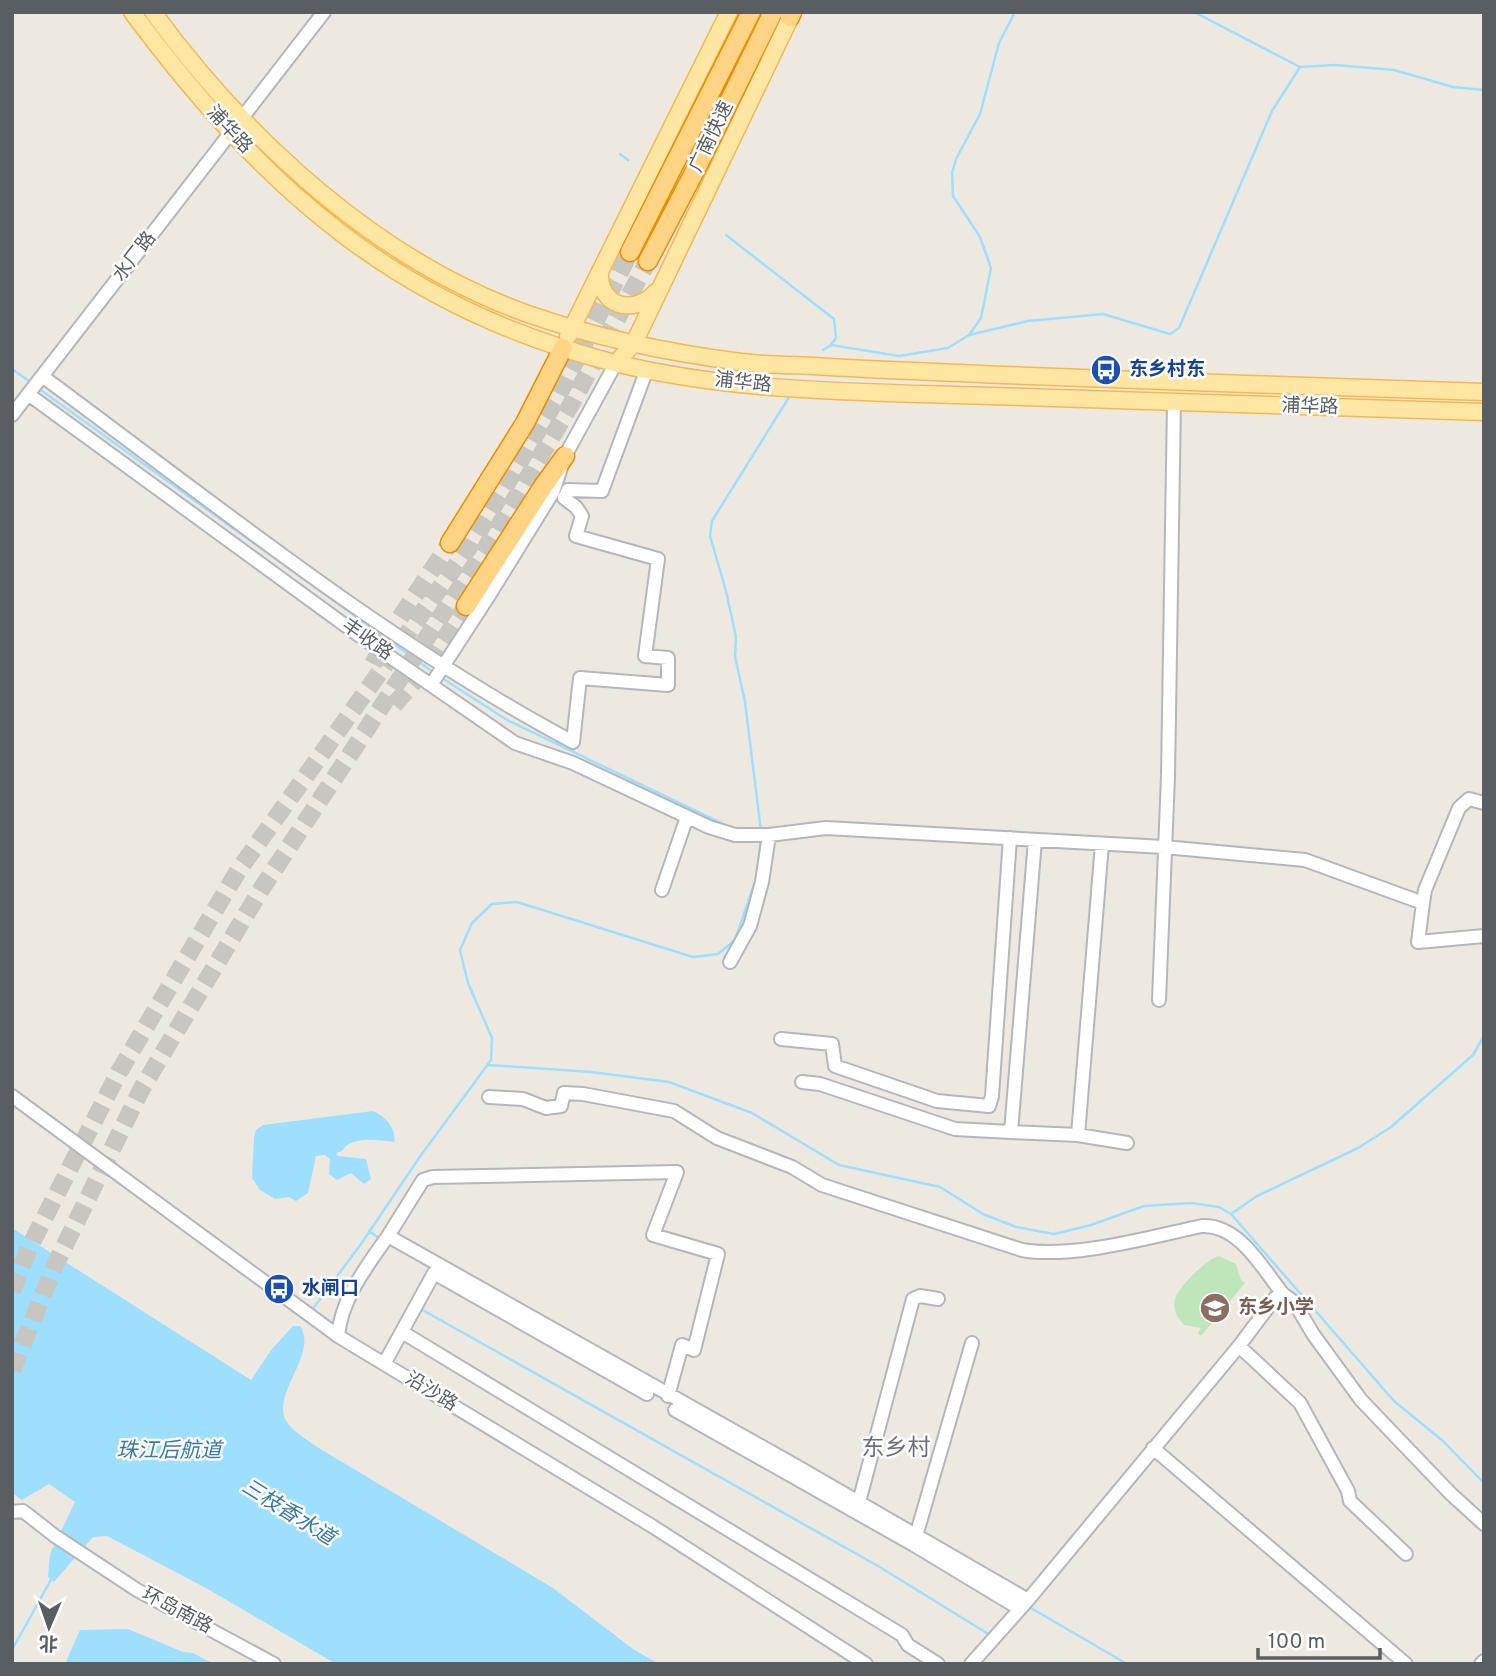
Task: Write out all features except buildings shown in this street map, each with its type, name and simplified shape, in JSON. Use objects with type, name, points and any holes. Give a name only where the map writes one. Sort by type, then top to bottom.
[{"type":"highway","name":"广南快速","points":[[629,252],[751,12]]},
{"type":"highway","name":"广南快速","points":[[648,261],[698,165],[787,13]]},
{"type":"highway","points":[[450,542],[525,423],[563,348]]},
{"type":"highway","points":[[466,607],[565,456]]},
{"type":"main road","name":"浦华路","points":[[131,12],[230,134],[316,214],[358,247],[403,277],[495,323],[563,348],[615,363],[698,378],[795,388],[1484,412]]},
{"type":"main road","name":"浦华路","points":[[153,12],[243,118],[277,152],[378,235],[415,259],[480,293],[527,313],[571,327],[634,343],[743,362],[1484,393]]},
{"type":"main road","points":[[563,348],[571,327],[729,12]]},
{"type":"main road","points":[[615,363],[634,343],[717,174],[787,13]]},
{"type":"main road","points":[[600,269],[602,289],[610,301],[617,304],[638,304],[652,297],[659,289]]},
{"type":"street","points":[[243,118],[324,12]]},
{"type":"street","name":"水厂路","points":[[12,415],[243,118]]},
{"type":"street","points":[[430,685],[553,492],[565,456],[615,363]]},
{"type":"street","points":[[35,385],[345,599],[516,711],[573,742],[580,678],[668,685],[668,658],[645,656],[658,559],[576,536],[582,516],[576,507],[564,498],[568,490],[602,491],[647,369]]},
{"type":"street","name":"丰收路","points":[[35,385],[430,685],[515,743],[573,763],[709,827],[735,835],[769,835],[826,828],[1164,847],[1305,860],[1423,903]]},
{"type":"street","points":[[1158,1000],[1168,762],[1174,402]]},
{"type":"street","points":[[1484,803],[1469,799],[1459,808],[1425,890],[1418,942],[1484,936]]},
{"type":"street","points":[[662,890],[687,817]]},
{"type":"street","points":[[730,962],[750,926],[762,882],[769,835]]},
{"type":"street","points":[[782,1039],[832,1044],[835,1066],[937,1101],[989,1106],[992,1096],[1010,838]]},
{"type":"street","points":[[1012,1132],[1035,840]]},
{"type":"street","points":[[1078,1135],[1102,844]]},
{"type":"street","points":[[802,1082],[820,1084],[955,1129],[1078,1135],[1127,1143]]},
{"type":"street","points":[[489,1097],[523,1099],[546,1108],[561,1106],[564,1093],[583,1094],[674,1111],[718,1138],[792,1167],[822,1185],[1022,1250],[1039,1253],[1122,1243],[1215,1225],[1230,1232],[1283,1294],[1294,1303],[1312,1334],[1361,1400],[1451,1494],[1484,1524]]},
{"type":"street","name":"沿沙路","points":[[12,1096],[338,1336],[652,1526],[866,1664]]},
{"type":"street","points":[[947,1127],[952,1102]]},
{"type":"street","points":[[338,1336],[340,1318],[364,1271],[423,1180],[433,1177],[677,1172],[653,1235],[718,1254],[694,1350],[682,1345],[668,1396]]},
{"type":"street","points":[[388,1236],[859,1502],[1024,1604]]},
{"type":"street","points":[[384,1364],[434,1273],[914,1545],[1024,1604]]},
{"type":"street","points":[[971,1664],[1239,1346],[1275,1298],[1283,1294]]},
{"type":"street","points":[[859,1502],[913,1299],[920,1296],[938,1298]]},
{"type":"street","points":[[402,1332],[878,1620],[902,1635],[908,1645],[938,1664]]},
{"type":"street","points":[[916,1536],[972,1343]]},
{"type":"street","points":[[1239,1346],[1300,1403],[1348,1491],[1350,1501],[1406,1554]]},
{"type":"street","points":[[1153,1448],[1406,1664]]},
{"type":"street","name":"环岛南路","points":[[12,1512],[23,1511],[55,1536],[137,1590],[274,1664]]},
{"type":"green space","points":[[1219,1256],[1236,1264],[1241,1280],[1245,1283],[1201,1336],[1198,1333],[1201,1328],[1184,1325],[1174,1303],[1181,1288],[1194,1274]]},
{"type":"water","points":[[373,1111],[389,1124],[394,1132],[394,1142],[359,1141],[336,1153],[338,1156],[366,1159],[371,1179],[364,1184],[351,1173],[337,1180],[329,1174],[330,1159],[325,1155],[316,1156],[308,1193],[296,1201],[289,1197],[275,1199],[260,1190],[252,1178],[254,1137],[256,1130],[263,1125]]},
{"type":"water","name":"珠江后航道","points":[[12,1228],[251,1380],[272,1349],[293,1326],[300,1326],[304,1338],[303,1350],[283,1403],[284,1415],[293,1429],[317,1447],[553,1588],[633,1649],[659,1664],[336,1664],[206,1588],[107,1536],[93,1537],[54,1582],[48,1577],[50,1554],[75,1502],[49,1484],[22,1500],[12,1493]]},
{"type":"water","points":[[128,1629],[183,1652],[193,1653],[214,1664],[65,1664],[80,1630]]},
{"type":"waterway","points":[[823,350],[831,345],[899,356],[948,348],[969,335],[981,318],[991,268],[980,237],[953,196],[952,173],[956,159],[980,114],[999,43],[1015,12]]},
{"type":"waterway","points":[[1194,12],[1300,67]]},
{"type":"waterway","points":[[969,335],[1028,321],[1103,314],[1170,334],[1179,328],[1272,111],[1300,67],[1335,65],[1394,70],[1453,87],[1484,90]]},
{"type":"waterway","points":[[620,154],[628,160]]},
{"type":"waterway","points":[[726,235],[834,319],[836,338],[831,345]]},
{"type":"waterway","points":[[12,369],[33,384]]},
{"type":"waterway","points":[[38,388],[433,672]]},
{"type":"waterway","points":[[761,831],[745,702],[735,656],[736,637],[710,536],[712,521],[791,394]]},
{"type":"waterway","points":[[442,678],[507,720],[727,826]]},
{"type":"waterway","points":[[758,866],[761,838]]},
{"type":"waterway","points":[[312,1310],[491,1060],[492,1038],[468,983],[460,950],[472,923],[492,904],[517,902],[693,957],[718,954],[735,940],[757,876]]},
{"type":"waterway","points":[[488,1065],[591,1072],[669,1082],[752,1113],[839,1165],[940,1187],[983,1214],[1016,1227],[1054,1234],[1091,1225],[1144,1206],[1191,1203],[1219,1207],[1231,1214],[1257,1196],[1358,1148],[1391,1127],[1473,1055],[1484,1036]]},
{"type":"waterway","points":[[1231,1214],[1394,1401],[1443,1441],[1484,1483]]},
{"type":"waterway","points":[[369,1231],[380,1239]]},
{"type":"waterway","points":[[388,1243],[433,1269]]},
{"type":"waterway","points":[[419,1308],[878,1566],[990,1635]]},
{"type":"waterway","points":[[652,1393],[674,1405]]},
{"type":"waterway","points":[[12,1650],[53,1576]]},
{"type":"waterway","points":[[1031,1608],[1127,1664]]},
{"type":"tunnel","points":[[12,1291],[29,1248],[119,1072],[238,871],[472,543],[556,400],[630,252]]},
{"type":"tunnel","points":[[12,1370],[56,1263],[142,1088],[262,888],[484,551],[569,408],[648,261]]},
{"type":"tunnel","points":[[373,664],[389,634],[450,543]]},
{"type":"tunnel","points":[[394,705],[424,670],[466,606]]},
{"type":"place","name":"东乡村东","points":[[1106,370]]},
{"type":"place","name":"水闸口","points":[[279,1289]]},
{"type":"place","name":"东乡小学","points":[[1215,1308]]},
{"type":"district","name":"东乡村","points":[[896,1449]]},
{"type":"water label","name":"三枝香水道","points":[[288,1513]]}]
